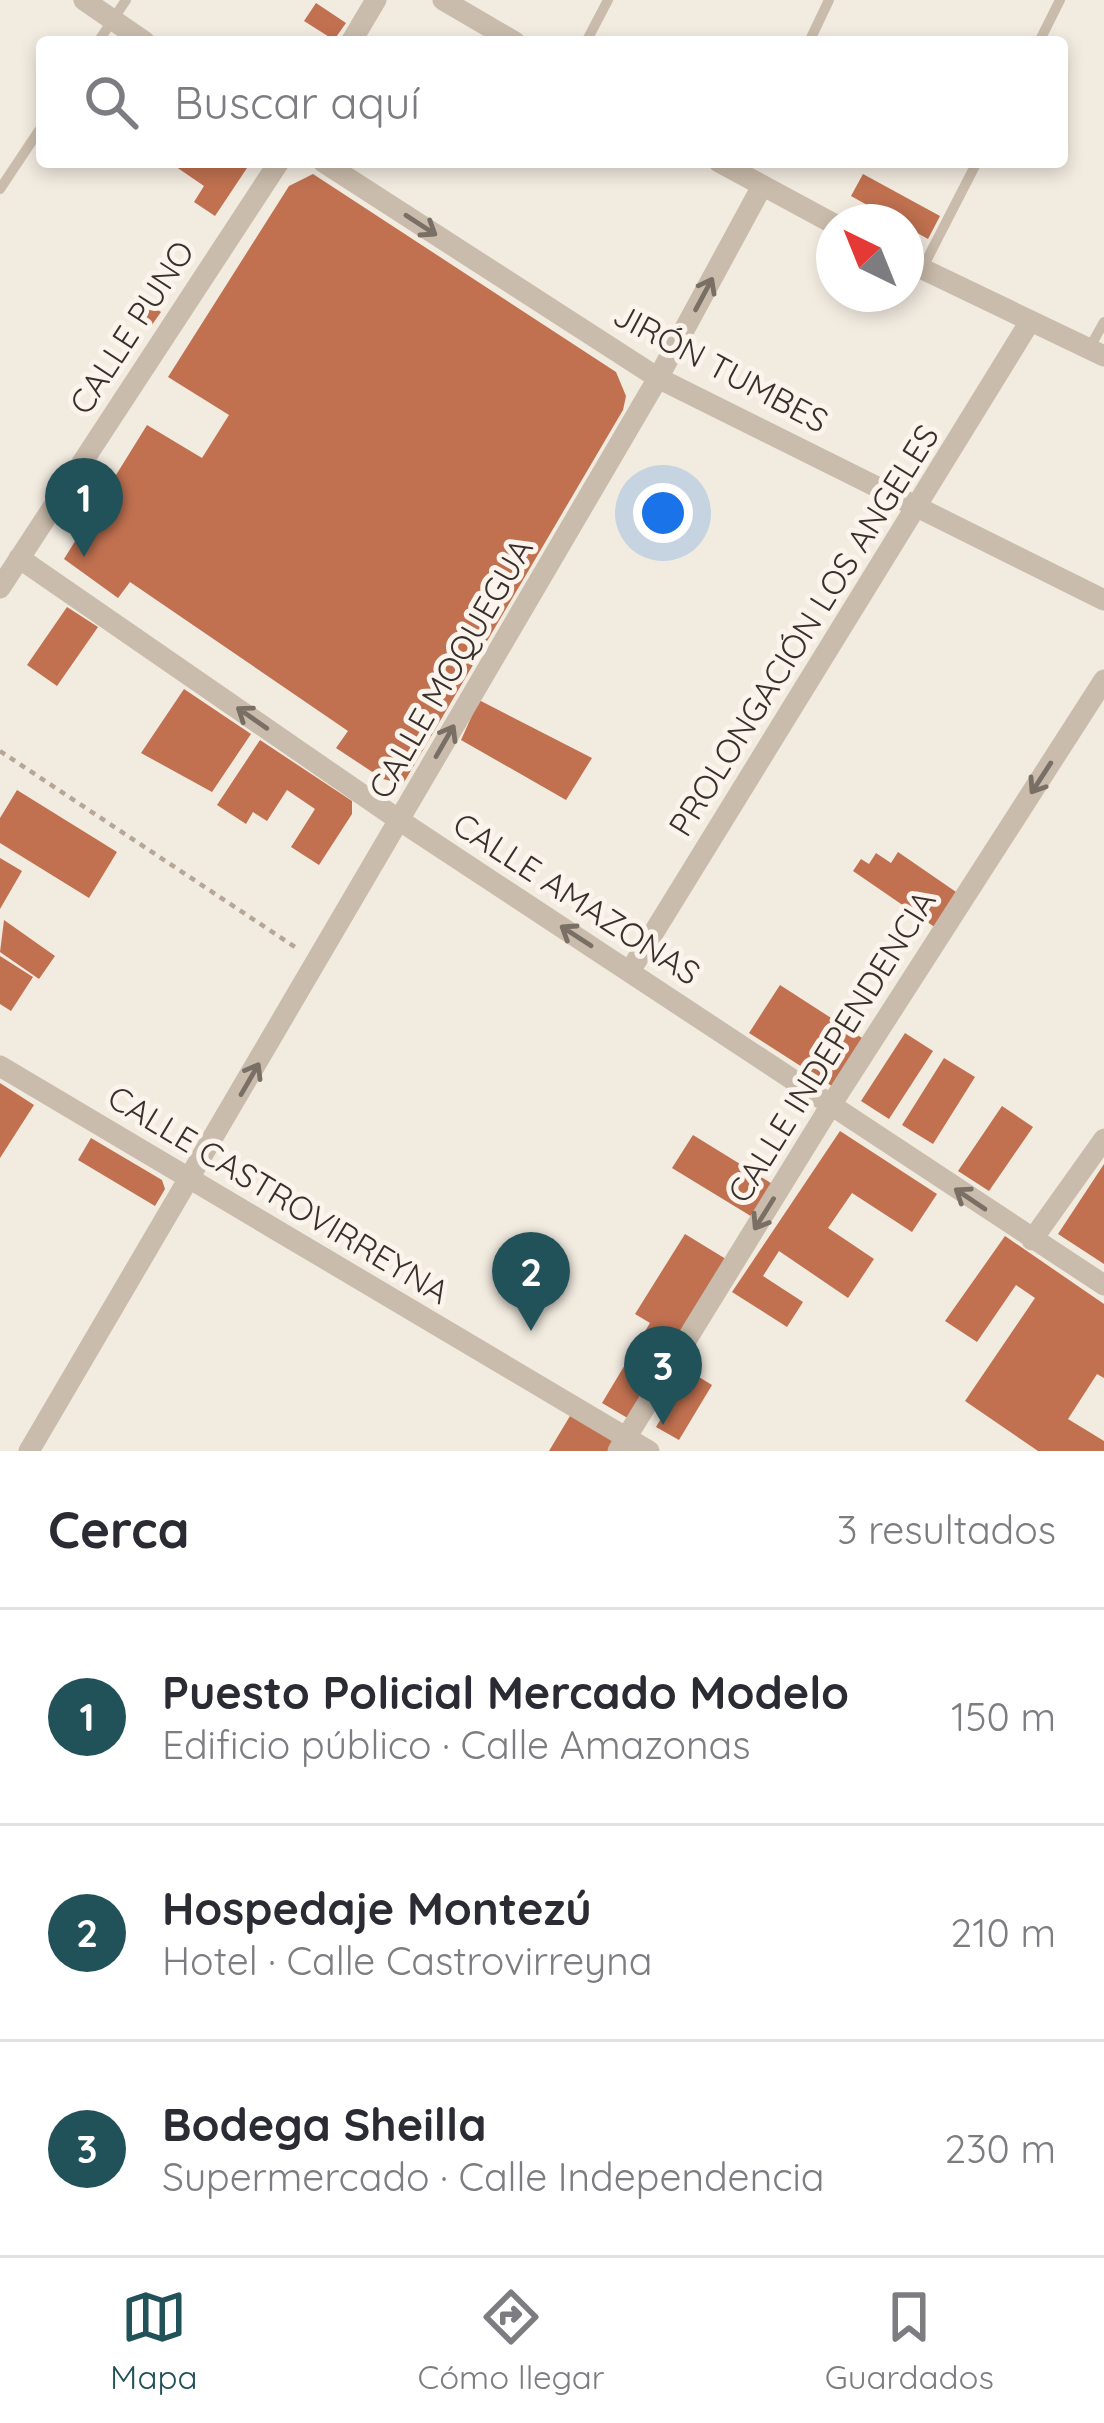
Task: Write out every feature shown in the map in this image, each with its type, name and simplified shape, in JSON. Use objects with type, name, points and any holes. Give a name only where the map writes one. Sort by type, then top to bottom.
[{"type":"street","points":[[83,0],[137,36]]},
{"type":"street","points":[[355,36],[376,0]]},
{"type":"street","points":[[443,0],[505,36]]},
{"type":"street","name":"CALLE PUNO","points":[[0,588],[275,168]]},
{"type":"street","name":"JIRÓN TUMBES","points":[[332,168],[658,379],[1104,600]]},
{"type":"street","points":[[752,176],[816,213]]},
{"type":"street","name":"CALLE MOQUEGUA","points":[[29,1451],[658,379],[752,176]]},
{"type":"street","points":[[924,270],[1097,352]]},
{"type":"street","name":"PROLONGACIÓN LOS ANGELES","points":[[629,971],[920,507],[1029,323]]},
{"type":"street","name":"CALLE AMAZONAS","points":[[20,558],[399,820],[1104,1285]]},
{"type":"street","name":"CALLE INDEPENDENCIA","points":[[622,1445],[831,1105],[1104,680]]},
{"type":"street","name":"CALLE CASTROVIRREYNA","points":[[0,1066],[622,1445],[649,1451]]},
{"type":"street","points":[[1032,1240],[1104,1139]]},
{"type":"lane","points":[[102,36],[126,0]]},
{"type":"lane","points":[[589,36],[608,0]]},
{"type":"lane","points":[[812,36],[829,0]]},
{"type":"lane","points":[[1042,36],[1060,0]]},
{"type":"lane","points":[[0,189],[36,135]]},
{"type":"lane","points":[[924,249],[973,168]]},
{"type":"lane","points":[[1097,352],[1104,322]]},
{"type":"path","points":[[0,751],[317,962]]},
{"type":"building","points":[[316,3],[346,23],[337,36],[328,36],[304,21]]},
{"type":"building","points":[[178,168],[247,168],[215,216],[194,202],[204,186]]},
{"type":"building","points":[[313,174],[616,372],[626,396],[623,410],[403,784],[383,779],[336,748],[348,731],[130,582],[118,598],[64,559],[147,425],[202,458],[229,415],[168,377],[289,186]]},
{"type":"building","points":[[863,174],[918,204],[865,204],[851,196]]},
{"type":"building","points":[[924,207],[940,216],[928,239],[924,237]]},
{"type":"building","points":[[136,295],[161,312],[149,329],[124,312]]},
{"type":"building","points":[[67,607],[98,627],[57,686],[27,665]]},
{"type":"building","points":[[184,689],[251,734],[212,792],[141,753]]},
{"type":"building","points":[[479,700],[592,758],[566,800],[461,740]]},
{"type":"building","points":[[260,740],[352,801],[352,814],[319,865],[291,847],[315,809],[287,790],[267,821],[253,812],[246,824],[217,805]]},
{"type":"building","points":[[17,790],[117,852],[89,898],[0,843],[0,818]]},
{"type":"building","points":[[898,852],[959,894],[936,928],[853,871],[861,859],[869,864],[876,853],[891,863]]},
{"type":"building","points":[[0,858],[22,871],[0,909]]},
{"type":"building","points":[[4,920],[55,956],[39,979],[0,952]]},
{"type":"building","points":[[0,956],[33,977],[11,1011],[0,1004]]},
{"type":"building","points":[[780,985],[873,1045],[838,1090],[749,1033]]},
{"type":"building","points":[[905,1033],[933,1051],[889,1119],[861,1101]]},
{"type":"building","points":[[944,1058],[975,1077],[933,1144],[902,1125]]},
{"type":"building","points":[[0,1083],[34,1105],[0,1158]]},
{"type":"building","points":[[1002,1106],[1033,1127],[989,1191],[958,1171]]},
{"type":"building","points":[[840,1131],[937,1194],[912,1232],[852,1193],[828,1228],[874,1259],[848,1298],[779,1251],[763,1276],[803,1302],[787,1327],[732,1292]]},
{"type":"building","points":[[693,1135],[774,1185],[754,1218],[672,1168]]},
{"type":"building","points":[[91,1138],[162,1180],[165,1189],[155,1206],[78,1160]]},
{"type":"building","points":[[1104,1164],[1104,1264],[1058,1234]]},
{"type":"building","points":[[685,1234],[734,1264],[636,1423],[602,1403],[650,1323],[635,1314]]},
{"type":"building","points":[[1005,1236],[1104,1304],[1104,1378],[1097,1374],[1068,1419],[1104,1441],[1104,1451],[1038,1451],[965,1401],[1035,1298],[1016,1285],[977,1342],[945,1321]]},
{"type":"building","points":[[689,1371],[712,1385],[679,1440],[656,1427]]},
{"type":"building","points":[[573,1411],[616,1436],[612,1451],[549,1451]]},
{"type":"place","name":"Puesto Policial Mercado Modelo","points":[[84,557]]},
{"type":"place","name":"Hospedaje Montezú","points":[[531,1331]]},
{"type":"place","name":"Bodega Sheilla","points":[[663,1425]]}]
